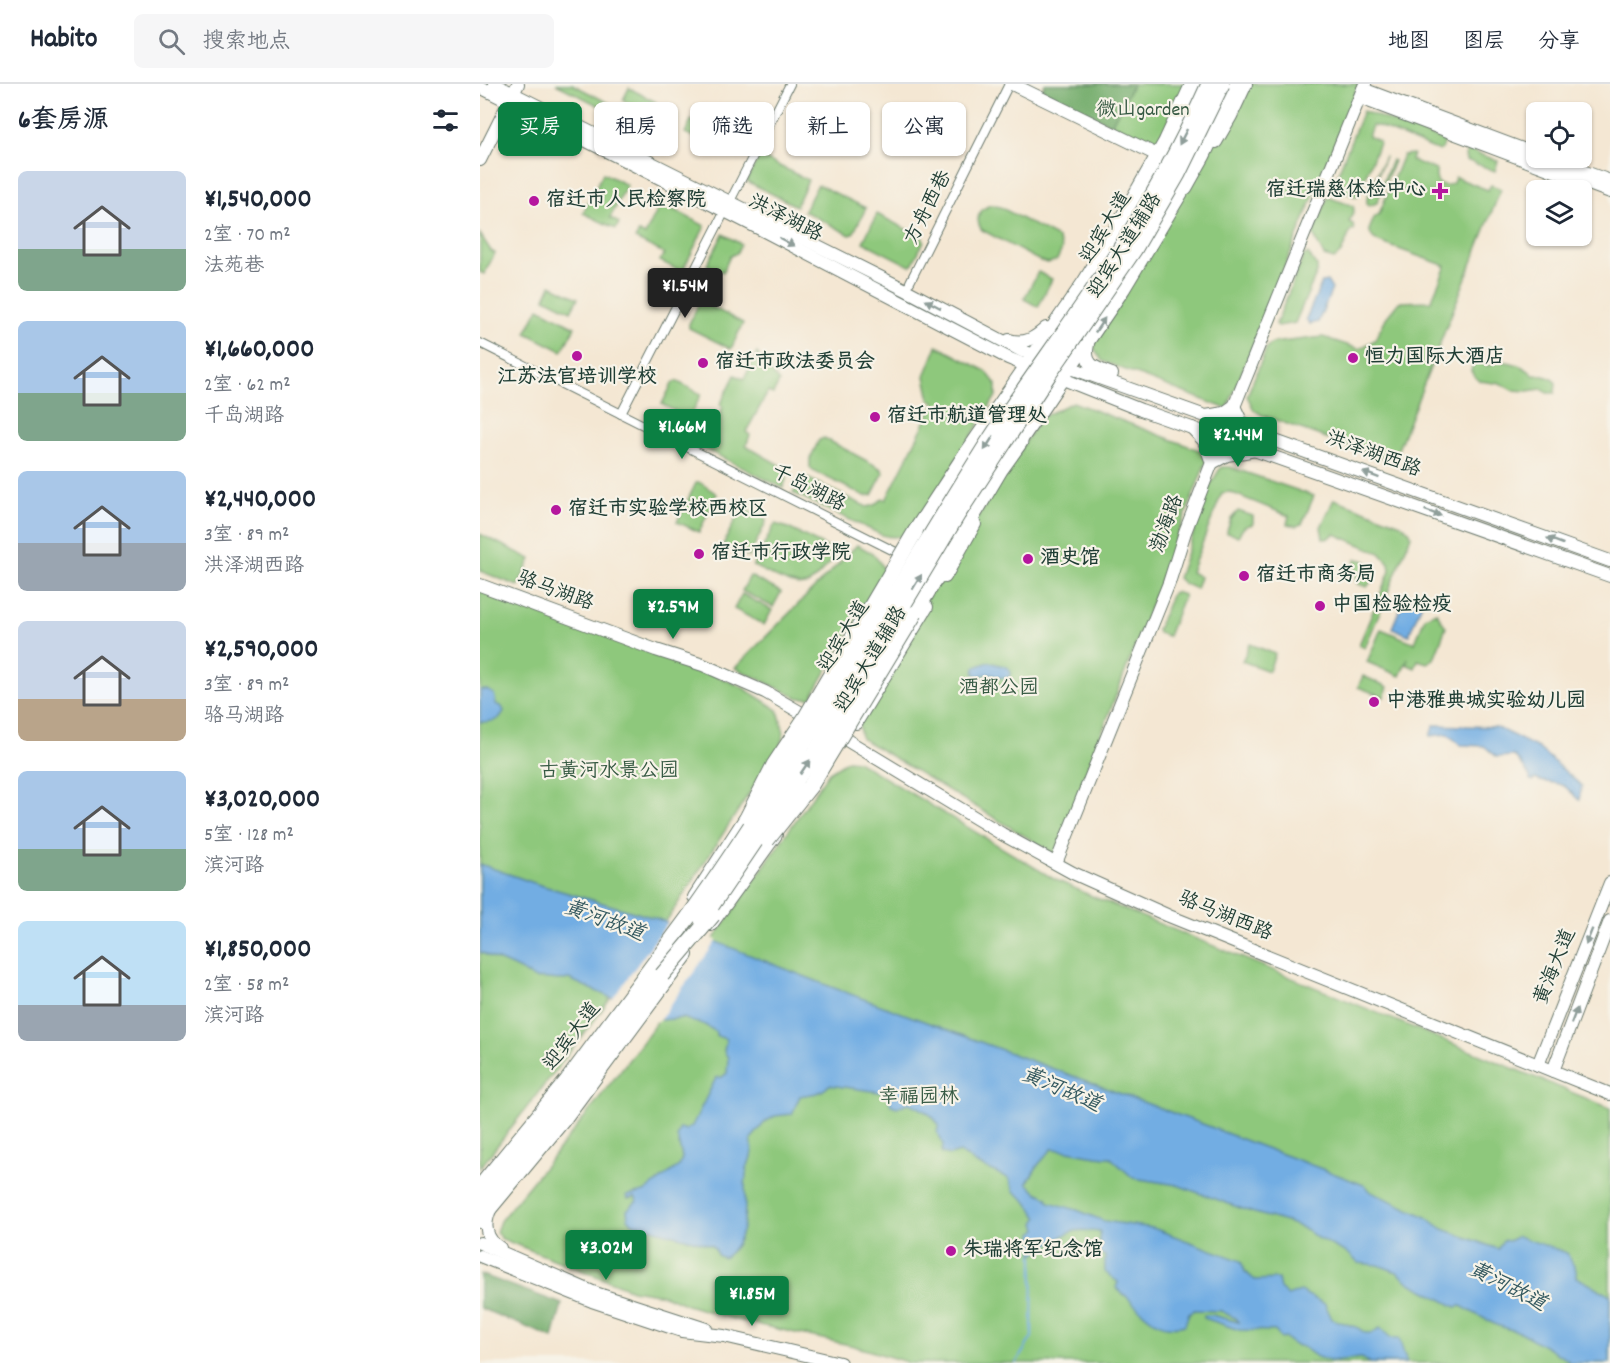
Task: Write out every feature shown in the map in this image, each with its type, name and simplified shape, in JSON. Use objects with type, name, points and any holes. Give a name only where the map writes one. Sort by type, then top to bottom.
[{"type":"highway","points":[[1113,235],[1166,142],[1193,84]]},
{"type":"highway","name":"迎宾大道","points":[[480,1187],[567,1081],[773,795],[993,436],[1118,252],[1164,174],[1209,84]]},
{"type":"highway","name":"迎宾大道","points":[[484,1210],[662,975],[814,754],[958,514],[1062,378],[1178,174],[1222,84]]},
{"type":"highway","points":[[1185,187],[1223,116],[1237,84]]},
{"type":"highway","points":[[662,975],[704,927],[774,830],[811,785],[1000,470],[1020,442]]},
{"type":"highway","points":[[687,913],[745,822],[774,765],[804,720],[915,532],[966,454]]},
{"type":"main road","points":[[1010,84],[1153,153]]},
{"type":"main road","name":"迎宾大道辅路","points":[[480,1178],[687,913],[796,736],[816,690],[923,507],[966,454],[1025,365],[1027,352],[1074,295],[1113,235],[1185,84]]},
{"type":"main road","name":"迎宾大道辅路","points":[[480,1222],[484,1210],[563,1122],[767,846],[797,809],[874,696],[968,539],[994,485],[1020,442],[1151,247],[1185,187],[1227,124],[1246,84]]},
{"type":"main road","name":"洪泽湖路","points":[[480,87],[508,90],[620,147],[840,270],[1008,358],[1062,378]]},
{"type":"main road","name":"洪泽湖路","points":[[508,90],[728,206],[1027,352]]},
{"type":"main road","points":[[480,143],[508,90]]},
{"type":"main road","points":[[480,160],[508,90]]},
{"type":"main road","points":[[1363,90],[1526,150]]},
{"type":"main road","points":[[1363,90],[1610,192]]},
{"type":"main road","name":"渤海路","points":[[1056,863],[1169,583],[1185,532],[1234,406],[1363,90]]},
{"type":"main road","points":[[1574,168],[1610,181]]},
{"type":"main road","points":[[840,270],[901,308],[1006,366],[1010,382],[982,423],[976,439]]},
{"type":"main road","points":[[958,317],[1011,341],[1027,342],[1048,326],[1074,295]]},
{"type":"main road","points":[[1088,342],[1086,358],[1100,370],[1145,386],[1186,409]]},
{"type":"main road","name":"洪泽湖西路","points":[[1027,352],[1610,561]]},
{"type":"main road","name":"洪泽湖西路","points":[[1062,378],[1141,410],[1610,576]]},
{"type":"main road","points":[[1020,442],[1055,398],[1066,391],[1089,393],[1141,410]]},
{"type":"main road","points":[[1206,416],[1224,413],[1234,406],[1241,421],[1261,436]]},
{"type":"main road","points":[[1191,427],[1204,441],[1212,463],[1222,456],[1256,450]]},
{"type":"main road","name":"骆马湖路","points":[[480,585],[703,665],[765,692],[845,739]]},
{"type":"main road","points":[[703,665],[762,692],[788,708],[795,716],[796,736]]},
{"type":"main road","name":"骆马湖西路","points":[[845,739],[941,798],[1056,863],[1169,916],[1610,1094]]},
{"type":"main road","name":"黄海大道","points":[[1538,1065],[1610,883]]},
{"type":"main road","name":"黄海大道","points":[[1553,1071],[1610,921]]},
{"type":"main road","points":[[484,1210],[486,1229],[496,1247],[554,1271],[599,1294]]},
{"type":"main road","points":[[480,1243],[599,1294],[724,1336],[840,1363]]},
{"type":"main road","points":[[480,1256],[592,1301],[682,1331],[724,1336]]},
{"type":"main road","points":[[480,1261],[499,1265]]},
{"type":"street","points":[[621,414],[790,84]]},
{"type":"street","name":"方舟西巷","points":[[910,282],[1010,84]]},
{"type":"street","name":"千岛湖路","points":[[480,343],[896,552]]},
{"type":"green space","points":[[556,84],[572,84],[607,102],[594,103]]},
{"type":"green space","name":"微山garden","points":[[1045,84],[1188,84],[1156,146],[1042,90]]},
{"type":"green space","points":[[1045,84],[1133,84],[1111,125],[1042,90]]},
{"type":"green space","points":[[1240,84],[1359,84],[1227,409],[1102,361],[1094,348],[1097,333]]},
{"type":"green space","points":[[629,88],[656,102],[627,102],[623,100]]},
{"type":"green space","points":[[1363,111],[1445,141],[1442,149],[1439,151],[1378,126],[1372,126],[1368,136],[1379,143],[1357,197],[1335,188],[1334,183]]},
{"type":"green space","points":[[690,122],[690,135],[685,133]]},
{"type":"green space","points":[[1469,150],[1498,161],[1495,171],[1466,160],[1465,155]]},
{"type":"green space","points":[[1413,154],[1411,160],[1436,170],[1438,183],[1446,186],[1453,183],[1455,177],[1488,190],[1491,185],[1501,189],[1393,462],[1262,415],[1254,410],[1247,396],[1267,347],[1272,343],[1323,337],[1359,349],[1375,340],[1386,318],[1399,302],[1431,301],[1446,266],[1379,242],[1373,238],[1369,230],[1374,218],[1379,214],[1403,155]]},
{"type":"green space","points":[[759,156],[808,180],[796,206],[747,180]]},
{"type":"green space","points":[[1385,156],[1373,189],[1379,191],[1392,160],[1394,161],[1377,203],[1369,206],[1367,198]]},
{"type":"green space","points":[[603,173],[627,185],[610,218],[619,223],[616,229],[583,213]]},
{"type":"green space","points":[[819,185],[866,208],[853,234],[850,235],[804,211]]},
{"type":"green space","points":[[1328,197],[1353,206],[1354,210],[1349,222],[1353,224],[1354,231],[1351,230],[1341,253],[1334,259],[1324,256],[1313,234]]},
{"type":"green space","points":[[661,203],[705,226],[682,272],[660,261],[664,253],[635,239],[639,232],[645,235]]},
{"type":"green space","points":[[991,205],[1000,207],[1058,238],[1062,249],[1057,260],[1048,263],[1040,261],[982,230],[978,222],[979,215],[983,209]]},
{"type":"green space","points":[[877,214],[923,238],[924,241],[912,265],[863,242]]},
{"type":"green space","points":[[480,234],[491,251],[495,253],[484,274],[480,272]]},
{"type":"green space","points":[[723,234],[741,244],[737,253],[730,256],[723,272],[707,265]]},
{"type":"green space","points":[[1308,254],[1317,266],[1317,272],[1295,323],[1278,326],[1276,324],[1304,255]]},
{"type":"green space","points":[[1038,272],[1052,279],[1038,307],[1024,299]]},
{"type":"green space","points":[[551,285],[578,298],[571,311],[545,298]]},
{"type":"green space","points":[[702,302],[743,323],[731,349],[689,328],[699,303]]},
{"type":"green space","points":[[539,308],[575,327],[562,351],[526,333]]},
{"type":"green space","points":[[937,346],[986,371],[996,384],[996,396],[917,526],[901,536],[882,535],[793,493],[801,480],[809,479],[867,507],[875,505],[883,498],[886,500],[935,402],[930,400],[925,376]]},
{"type":"green space","points":[[757,353],[779,382],[773,394],[768,392],[746,432],[750,435],[746,446],[783,467],[786,480],[783,488],[699,446],[705,433],[710,435],[723,407],[720,405],[735,375],[744,379]]},
{"type":"green space","points":[[1476,362],[1489,366],[1499,362],[1518,365],[1533,375],[1546,376],[1554,381],[1556,383],[1555,393],[1547,393],[1542,389],[1512,390],[1498,382],[1480,381],[1471,371]]},
{"type":"green space","points":[[676,381],[701,394],[690,418],[662,404],[672,384]]},
{"type":"green space","name":"酒都公园","points":[[1073,402],[1209,454],[1055,854],[861,738],[857,709],[1040,418]]},
{"type":"green space","points":[[824,438],[882,469],[883,474],[872,495],[865,496],[810,468],[810,459],[819,440]]},
{"type":"green space","points":[[1221,467],[1230,467],[1314,496],[1302,524],[1296,526],[1287,524],[1289,516],[1230,492],[1222,493],[1191,572],[1200,577],[1196,589],[1178,578],[1210,485]]},
{"type":"green space","points":[[699,482],[717,494],[699,532],[677,522],[696,483]]},
{"type":"green space","points":[[1334,499],[1401,524],[1411,536],[1365,648],[1359,645],[1390,571],[1389,563],[1380,553],[1335,534],[1327,539],[1323,538],[1321,527]]},
{"type":"green space","points":[[745,509],[765,518],[766,522],[749,557],[723,545],[740,510]]},
{"type":"green space","points":[[1238,511],[1253,516],[1253,524],[1244,527],[1238,536],[1227,533],[1227,531],[1231,519]]},
{"type":"green space","points":[[775,524],[839,553],[808,584],[796,584],[780,579],[753,566]]},
{"type":"green space","points":[[480,534],[531,559],[518,586],[480,571]]},
{"type":"green space","points":[[857,545],[874,555],[884,571],[811,698],[799,698],[735,668]]},
{"type":"green space","points":[[1356,559],[1373,565],[1373,576],[1367,587],[1358,584]]},
{"type":"green space","points":[[750,576],[781,592],[773,607],[742,591]]},
{"type":"green space","name":"古黄河水景公园","points":[[480,586],[742,687],[778,710],[784,733],[780,746],[669,917],[596,1018],[480,1168]]},
{"type":"green space","points":[[1174,592],[1184,595],[1168,636],[1158,633],[1157,630]]},
{"type":"green space","points":[[742,594],[772,610],[764,625],[734,609]]},
{"type":"green space","points":[[1436,612],[1446,627],[1434,659],[1427,663],[1418,660],[1415,668],[1406,664],[1408,658],[1400,676],[1367,662],[1381,629],[1415,643],[1425,617]]},
{"type":"green space","points":[[1250,644],[1275,654],[1269,671],[1242,661]]},
{"type":"green space","points":[[1363,676],[1388,687],[1384,697],[1358,687]]},
{"type":"green space","name":"幸福园林","points":[[848,760],[857,761],[1054,879],[1610,1108],[1610,1363],[910,1363],[854,1346],[737,1320],[687,1305],[664,1295],[632,1290],[502,1239],[496,1232],[500,1221],[644,1040],[829,772]]},
{"type":"green space","points":[[480,1274],[562,1304],[553,1338],[480,1308]]},
{"type":"water","points":[[1327,281],[1332,289],[1318,322],[1310,324],[1306,319],[1322,282]]},
{"type":"water","points":[[1406,594],[1423,601],[1409,635],[1392,628]]},
{"type":"water","points":[[989,662],[1007,667],[1011,671],[1009,677],[974,674],[975,667]]},
{"type":"water","points":[[480,690],[487,690],[494,694],[496,704],[502,707],[504,711],[497,719],[480,722]]},
{"type":"water","points":[[1434,725],[1496,727],[1538,748],[1582,786],[1579,800],[1561,784],[1530,780],[1514,756],[1497,757],[1484,746],[1461,745],[1447,734],[1430,736]]},
{"type":"water","name":"黄河故道","points":[[480,864],[540,885],[658,919],[834,988],[1327,1171],[1366,1186],[1371,1192],[1424,1216],[1443,1229],[1498,1249],[1503,1240],[1509,1241],[1518,1236],[1567,1253],[1576,1270],[1576,1277],[1610,1295],[1610,1363],[1570,1363],[1522,1333],[1496,1325],[1461,1306],[1456,1307],[1410,1283],[1397,1272],[1378,1265],[1358,1263],[1349,1254],[1290,1223],[1251,1212],[1177,1185],[1133,1178],[1110,1157],[1052,1149],[1038,1165],[1027,1183],[1036,1192],[1047,1197],[1049,1202],[1104,1221],[1153,1228],[1241,1261],[1245,1272],[1255,1280],[1278,1279],[1280,1289],[1288,1296],[1300,1291],[1325,1304],[1332,1319],[1358,1328],[1365,1333],[1372,1333],[1380,1328],[1391,1338],[1399,1338],[1407,1363],[1371,1363],[1361,1358],[1330,1361],[1292,1344],[1285,1337],[1281,1338],[1275,1331],[1239,1330],[1204,1318],[1204,1315],[1212,1315],[1238,1322],[1221,1311],[1194,1310],[1189,1313],[1185,1325],[1175,1327],[1159,1324],[1116,1288],[1118,1282],[1105,1272],[1105,1256],[1098,1248],[1102,1245],[1099,1239],[1100,1232],[1078,1230],[1062,1236],[1033,1255],[1033,1233],[1037,1229],[1035,1223],[1038,1218],[1026,1201],[1014,1191],[1008,1178],[977,1164],[960,1152],[950,1155],[942,1153],[943,1144],[937,1132],[939,1125],[933,1118],[909,1103],[897,1107],[891,1105],[887,1093],[829,1085],[820,1092],[800,1096],[792,1114],[775,1116],[765,1122],[751,1139],[752,1154],[746,1175],[743,1230],[733,1249],[724,1258],[717,1255],[711,1245],[634,1224],[628,1219],[627,1210],[637,1201],[635,1197],[628,1199],[626,1196],[644,1192],[680,1165],[682,1157],[677,1136],[680,1128],[686,1130],[692,1126],[716,1078],[727,1073],[728,1058],[724,1051],[726,1039],[717,1036],[715,1031],[703,1024],[683,1018],[661,1020],[569,979],[535,979],[480,952]]},
{"type":"pier","points":[[669,921],[717,940],[658,1022],[611,1001]]},
{"type":"waterway","points":[[1016,1363],[1032,1337],[1033,1255]]},
{"type":"place","name":"宿迁瑞慈体检中心","points":[[1440,191]]},
{"type":"place","name":"宿迁市人民检察院","points":[[534,201]]},
{"type":"place","name":"江苏法官培训学校","points":[[577,356]]},
{"type":"place","name":"恒力国际大酒店","points":[[1353,358]]},
{"type":"place","name":"宿迁市政法委员会","points":[[703,363]]},
{"type":"place","name":"宿迁市航道管理处","points":[[875,417]]},
{"type":"place","name":"宿迁市实验学校西校区","points":[[556,510]]},
{"type":"place","name":"宿迁市行政学院","points":[[699,554]]},
{"type":"place","name":"酒史馆","points":[[1028,559]]},
{"type":"place","name":"宿迁市商务局","points":[[1244,576]]},
{"type":"place","name":"中国检验检疫","points":[[1320,606]]},
{"type":"place","name":"中港雅典城实验幼儿园","points":[[1374,702]]},
{"type":"place","name":"朱瑞将军纪念馆","points":[[951,1251]]}]
